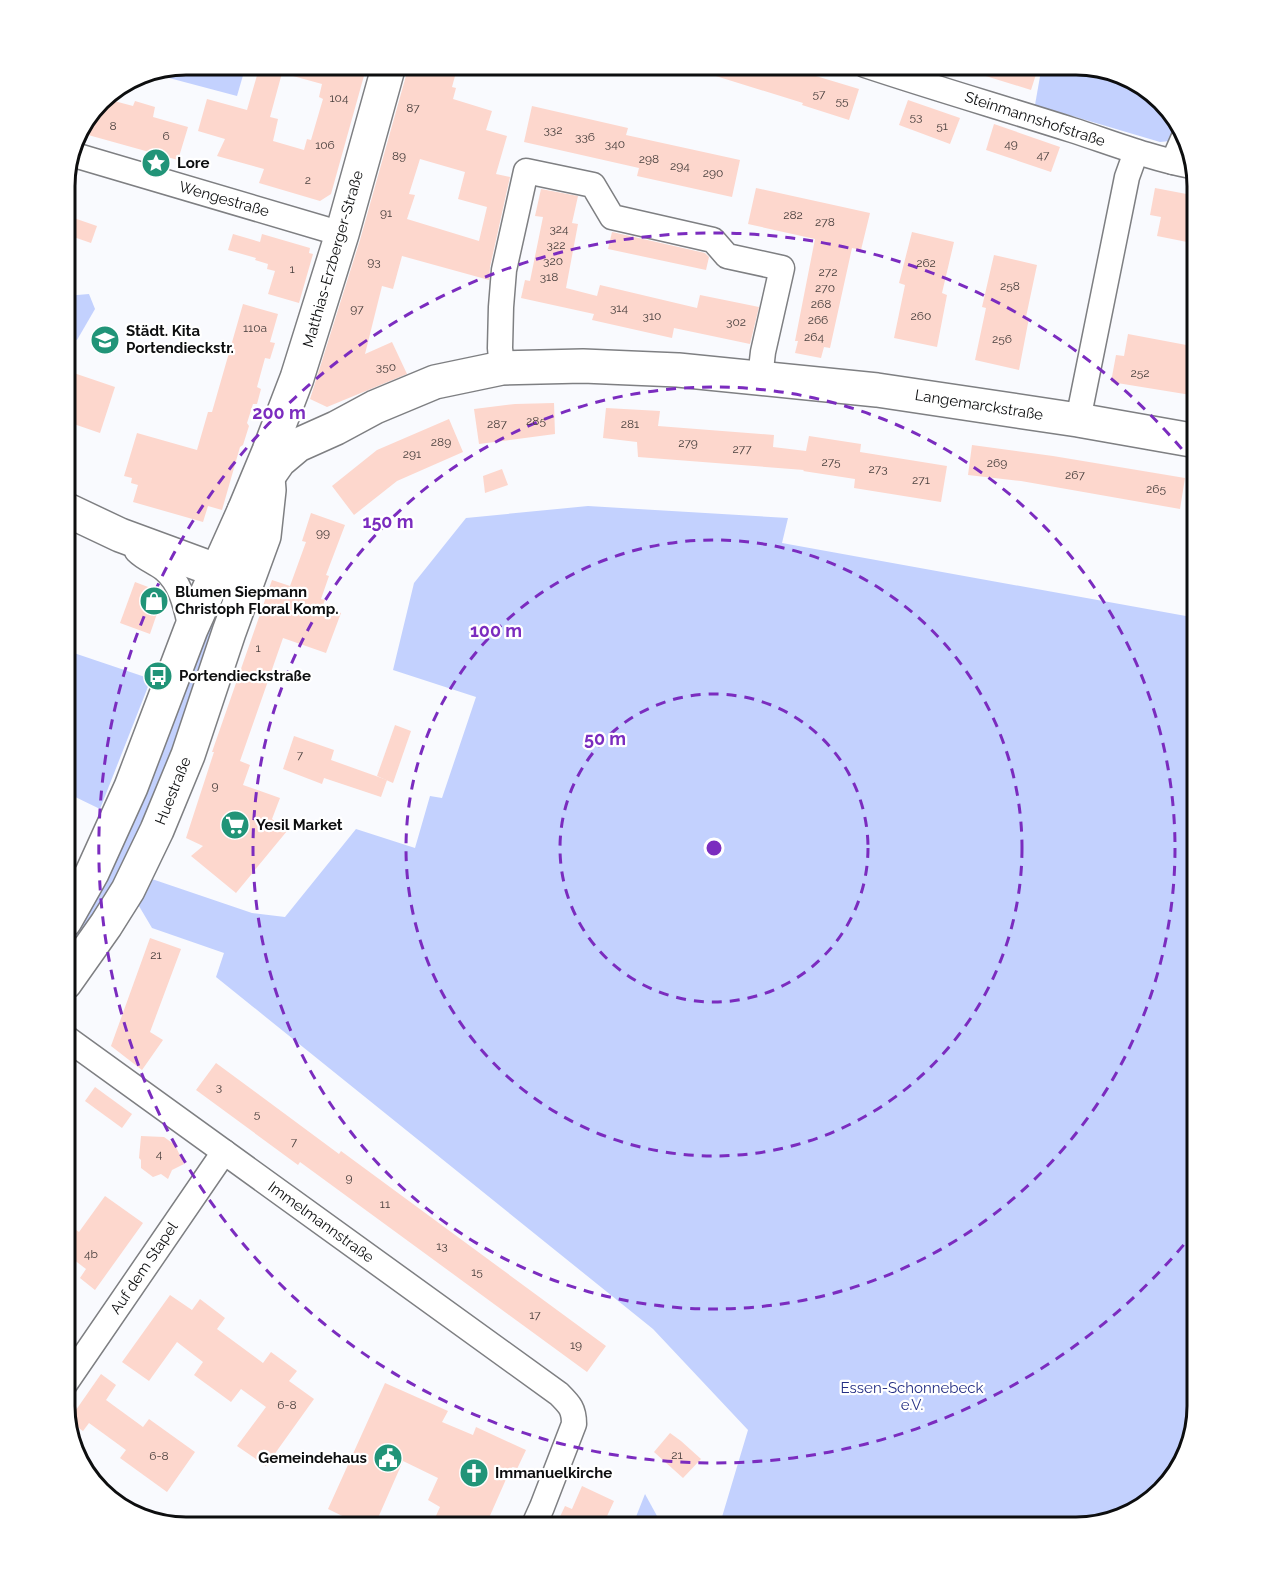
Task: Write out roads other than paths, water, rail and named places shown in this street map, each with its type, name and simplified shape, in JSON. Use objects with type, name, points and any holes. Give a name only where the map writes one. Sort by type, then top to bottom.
[{"type":"street","name":"Matthias-Erzberger-Straße","points":[[217,570],[254,524],[269,490],[269,463],[342,234],[386,75]]},
{"type":"street","name":"Steinmannshofstraße","points":[[897,75],[1136,152],[1182,164]]},
{"type":"street","points":[[1078,420],[1127,177],[1136,152]]},
{"type":"street","name":"Wengestraße","points":[[79,156],[342,234]]},
{"type":"street","points":[[502,368],[500,328],[504,270],[526,171],[593,185],[612,217],[713,240],[727,256],[782,268],[759,378]]},
{"type":"street","name":"Langemarckstraße","points":[[269,463],[279,461],[298,445],[375,407],[435,382],[502,368],[584,366],[678,370],[877,390],[1078,420],[1187,439]]},
{"type":"street","name":"Langemarckstraße","points":[[254,524],[336,428]]},
{"type":"street","points":[[75,514],[120,535],[247,582]]},
{"type":"street","name":"Matthias-Erzberger-Straße","points":[[247,582],[254,524]]},
{"type":"street","points":[[120,535],[144,557],[166,570],[186,605],[191,629]]},
{"type":"street","points":[[75,903],[92,873],[131,787],[191,629],[217,570]]},
{"type":"street","name":"Huestraße","points":[[75,969],[128,890],[157,830],[188,755],[247,582]]},
{"type":"street","name":"Immelmannstraße","points":[[75,1044],[559,1394],[568,1403],[574,1412],[574,1424],[536,1517]]},
{"type":"street","name":"Auf dem Stapel","points":[[75,1368],[224,1152]]},
{"type":"place","name":"Lore","points":[[156,163]]},
{"type":"place","name":"Städt. Kita Portendieckstr.","points":[[105,340]]},
{"type":"place","name":"Blumen Siepmann Christoph Floral Komp.","points":[[154,601]]},
{"type":"place","name":"Portendieckstraße","points":[[158,676]]},
{"type":"place","name":"Yesil Market","points":[[235,825]]},
{"type":"place","name":"Gemeindehaus","points":[[388,1458]]},
{"type":"place","name":"Immanuelkirche","points":[[474,1473]]},
{"type":"park label","name":"Essen-Schonnebeck e.V.","points":[[912,1396]]}]
